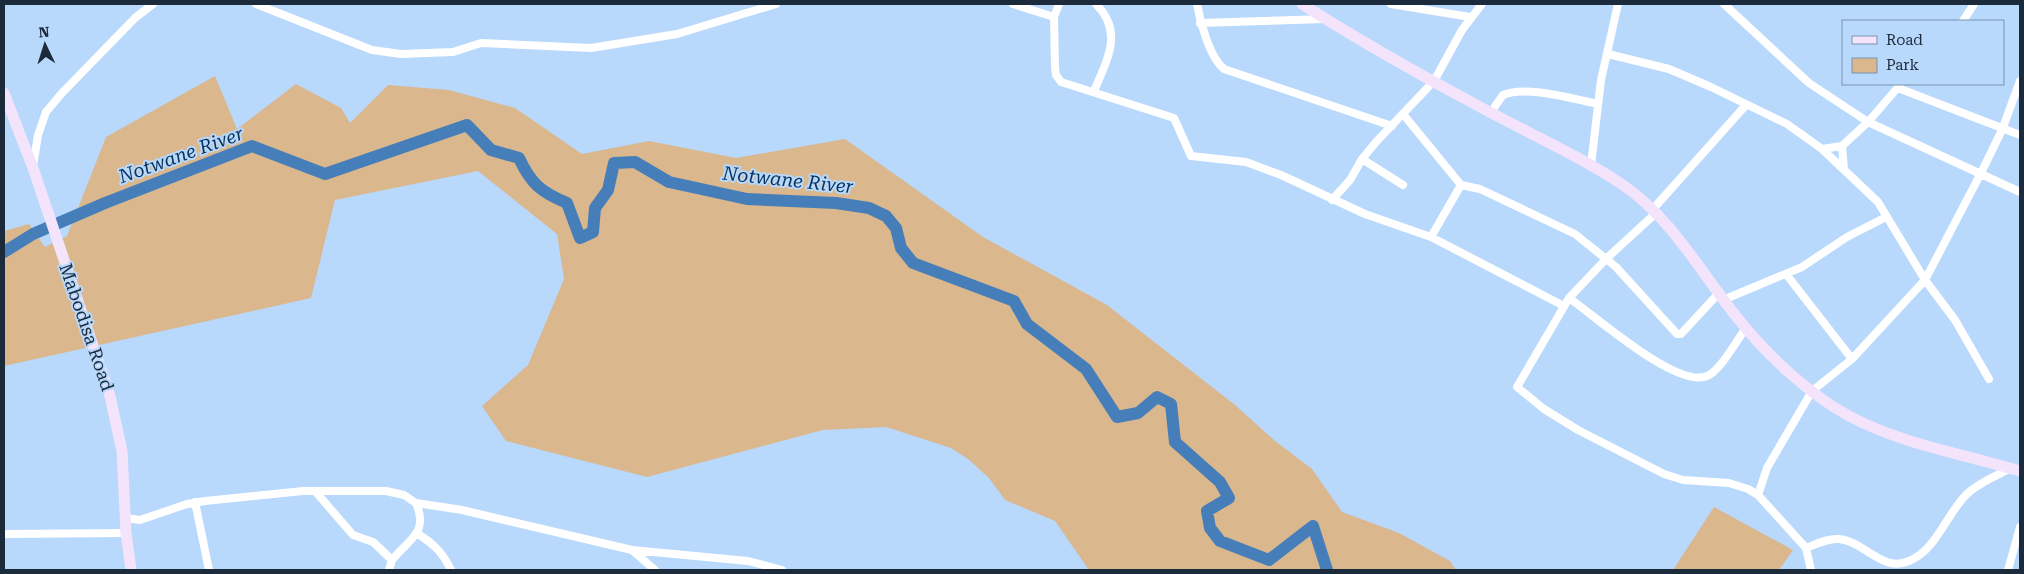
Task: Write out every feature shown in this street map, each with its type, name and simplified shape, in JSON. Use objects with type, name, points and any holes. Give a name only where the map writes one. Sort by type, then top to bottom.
[{"type":"street","points":[[33,168],[38,135],[46,112],[135,18],[153,4]]},
{"type":"street","points":[[256,4],[372,50],[401,54],[453,52],[481,43],[591,48],[677,34],[776,4]]},
{"type":"street","points":[[1013,4],[1054,17]]},
{"type":"street","points":[[1059,4],[1054,17],[1055,67],[1058,79],[1174,118],[1191,156],[1246,162],[1281,175],[1332,200],[1431,237],[1564,306]]},
{"type":"street","points":[[1094,91],[1113,40],[1108,21],[1096,4]]},
{"type":"street","points":[[1197,4],[1200,23],[1216,58],[1224,69],[1392,126]]},
{"type":"street","points":[[1302,4],[1434,81],[1564,149],[1624,186],[1654,211],[1746,328],[1812,391],[1850,417],[1901,438],[2016,470]]},
{"type":"street","points":[[1391,4],[1470,17]]},
{"type":"street","points":[[1332,200],[1350,180],[1362,159],[1434,81],[1470,17],[1482,4]]},
{"type":"street","points":[[1591,166],[1598,104],[1618,4]]},
{"type":"street","points":[[1724,4],[1809,83],[1868,122],[2020,192]]},
{"type":"street","points":[[1964,20],[1974,4]]},
{"type":"street","points":[[1200,23],[1326,19]]},
{"type":"street","points":[[1608,54],[1669,69],[1787,124],[1822,149],[1878,202],[1925,280],[1955,320],[1989,379]]},
{"type":"street","points":[[1758,495],[1767,468],[1812,391],[1852,359],[1925,280],[1982,173],[2002,130],[2020,81]]},
{"type":"street","points":[[1822,149],[1842,146],[1868,122],[1899,86],[2002,130],[2020,135]]},
{"type":"street","points":[[1491,112],[1503,95],[1515,92],[1552,95],[1598,104]]},
{"type":"street","name":"Mabodisa Road","points":[[4,93],[33,168],[114,413],[122,451],[126,532],[131,570]]},
{"type":"street","points":[[1746,105],[1654,211],[1569,298],[1539,351],[1518,381],[1517,386],[1519,390],[1578,430],[1664,474],[1683,480],[1729,483],[1748,488],[1758,495],[1806,548],[1811,570]]},
{"type":"street","points":[[1403,114],[1461,185],[1480,189],[1576,234],[1607,258],[1677,334],[1681,334],[1721,297],[1802,267],[1847,238],[1886,217]]},
{"type":"street","points":[[1842,146],[1844,169]]},
{"type":"street","points":[[1362,159],[1403,185]]},
{"type":"street","points":[[1431,237],[1461,185]]},
{"type":"street","points":[[1786,274],[1852,359]]},
{"type":"street","points":[[1569,298],[1652,360],[1696,378],[1708,376],[1717,368],[1746,328]]},
{"type":"street","points":[[1806,548],[1830,540],[1840,539],[1851,542],[1877,559],[1890,563],[1908,562],[1922,554],[1969,492],[2016,470]]},
{"type":"street","points":[[125,518],[140,520],[195,502],[315,491],[386,491],[404,495],[416,503],[462,510],[632,550],[748,561],[782,570]]},
{"type":"street","points":[[315,491],[354,535],[373,542],[392,560]]},
{"type":"street","points":[[195,502],[209,570]]},
{"type":"street","points":[[388,570],[392,560],[418,534],[421,521],[416,503]]},
{"type":"street","points":[[2008,570],[2020,527]]},
{"type":"street","points":[[4,534],[126,532]]},
{"type":"street","points":[[418,534],[441,551],[451,570]]},
{"type":"street","points":[[632,550],[655,570]]},
{"type":"green space","points":[[215,76],[237,129],[296,84],[341,108],[350,123],[388,85],[449,90],[515,108],[582,154],[649,141],[736,158],[845,139],[983,237],[1107,305],[1235,405],[1275,441],[1312,469],[1342,512],[1399,533],[1450,561],[1456,570],[1089,570],[1055,521],[1005,500],[989,478],[968,459],[951,448],[886,427],[823,430],[647,477],[506,441],[482,406],[528,365],[564,279],[557,234],[478,171],[335,200],[311,298],[4,366],[4,231],[29,224],[45,247],[67,236],[106,137]]},
{"type":"green space","points":[[1714,507],[1793,550],[1779,570],[1673,570]]},
{"type":"waterway","name":"Notwane River","points":[[4,252],[33,234],[105,203],[252,146],[325,174],[467,125],[491,150],[519,158],[528,174],[538,186],[550,195],[567,203],[580,238],[593,232],[595,208],[608,190],[614,163],[635,162],[669,182],[747,199],[836,203],[869,208],[886,216],[896,228],[901,248],[913,263],[1014,301],[1027,324],[1086,369],[1117,417],[1138,413],[1157,397],[1171,404],[1175,442],[1220,482],[1229,498],[1207,511],[1210,528],[1220,541],[1269,560],[1313,526],[1327,570]]}]
